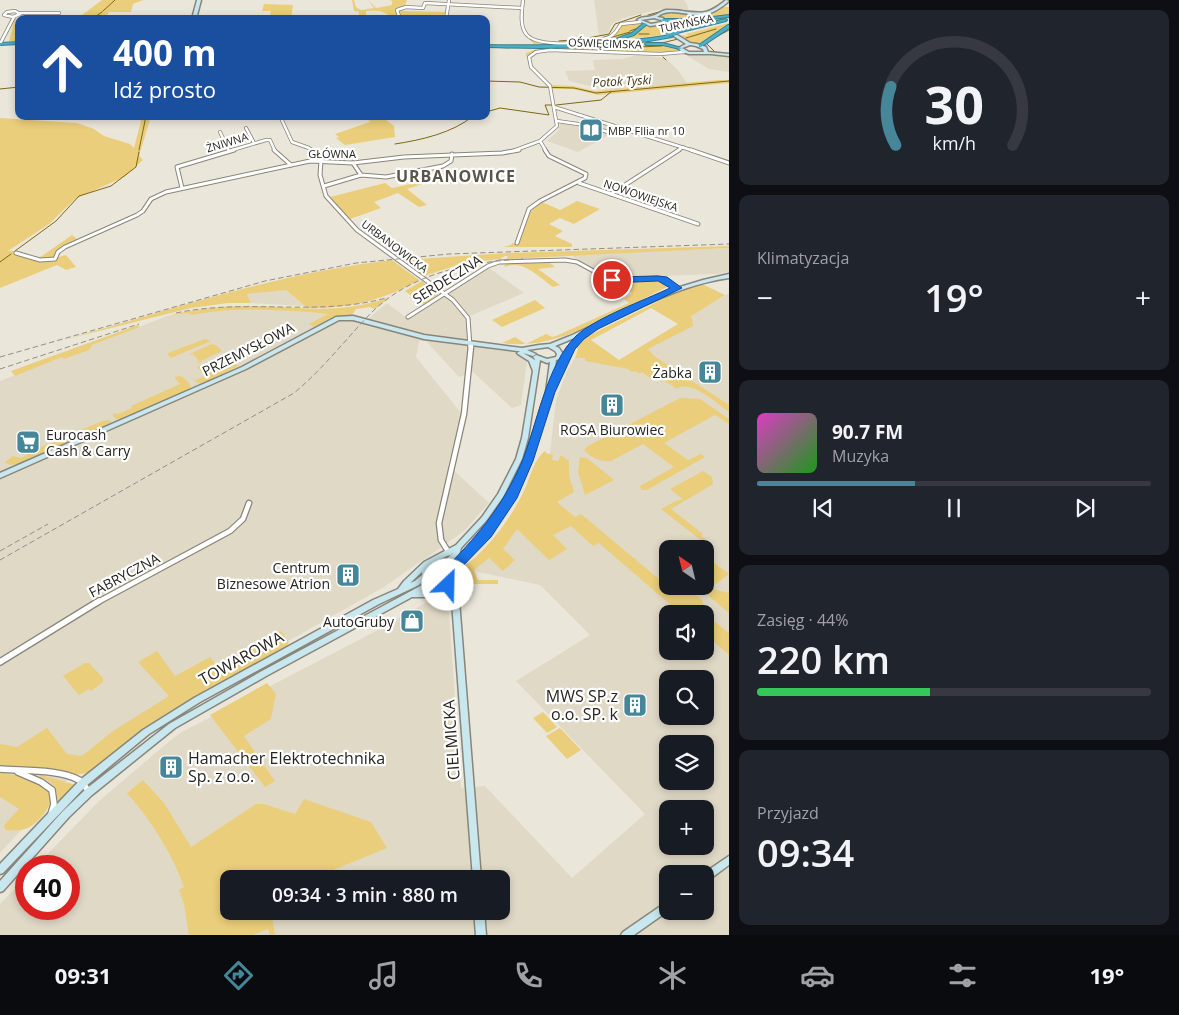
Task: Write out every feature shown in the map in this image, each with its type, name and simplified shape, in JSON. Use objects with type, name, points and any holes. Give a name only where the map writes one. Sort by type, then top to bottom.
[{"type":"highway","points":[[663,20],[729,19]]},
{"type":"highway","name":"TURYŃSKA","points":[[590,44],[670,35],[729,19]]},
{"type":"highway","points":[[590,44],[628,36],[638,32],[645,24]]},
{"type":"highway","points":[[700,46],[729,26]]},
{"type":"highway","points":[[0,44],[15,43]]},
{"type":"highway","points":[[590,44],[658,44],[680,48]]},
{"type":"highway","name":"OŚWIĘCIMSKA","points":[[490,47],[590,44]]},
{"type":"street","points":[[195,15],[199,0]]},
{"type":"street","points":[[447,15],[449,0]]},
{"type":"street","points":[[524,0],[522,8],[526,33],[532,39],[548,42],[607,37],[615,34],[622,24],[640,22],[659,25],[689,44],[706,49],[706,52]]},
{"type":"street","points":[[654,17],[659,13],[667,12],[705,14],[728,0]]},
{"type":"street","points":[[399,15],[397,10],[403,7],[423,8],[424,3],[522,8]]},
{"type":"street","points":[[11,12],[15,7],[15,11],[20,14],[59,13]]},
{"type":"street","points":[[2,14],[15,11]]},
{"type":"street","points":[[2,14],[14,17]]},
{"type":"street","points":[[8,17],[10,22]]},
{"type":"street","points":[[7,43],[7,32],[10,22],[14,17]]},
{"type":"street","points":[[640,22],[642,18],[654,17],[663,20],[664,23],[659,25]]},
{"type":"street","points":[[1,32],[7,32]]},
{"type":"street","points":[[0,44],[6,36]]},
{"type":"street","points":[[689,44],[680,48],[684,52],[729,55]]},
{"type":"street","name":"OŚWIĘCIMSKA","points":[[554,106],[550,88],[531,67],[528,58],[534,52],[548,50],[660,54],[684,52]]},
{"type":"street","points":[[619,127],[606,132],[589,126],[557,121],[554,106],[683,147],[729,163]]},
{"type":"street","points":[[282,120],[292,142],[309,148],[321,160]]},
{"type":"street","name":"GŁÓWNA","points":[[16,253],[40,260],[55,259],[58,252],[65,247],[137,215],[143,211],[151,199],[158,195],[182,188],[321,160],[353,163],[452,154],[506,152],[540,141],[554,131],[557,121]]},
{"type":"street","points":[[246,128],[254,143]]},
{"type":"street","points":[[220,132],[229,151]]},
{"type":"street","name":"ŻNIWNA","points":[[182,188],[177,167],[254,143],[270,140],[275,152],[291,165]]},
{"type":"street","points":[[517,243],[529,209],[540,201],[579,183],[585,178],[586,174],[549,156],[540,141]]},
{"type":"street","points":[[611,194],[683,147]]},
{"type":"street","points":[[324,186],[361,175],[386,177],[443,166],[451,162],[452,154]]},
{"type":"street","name":"URBANOWICKA","points":[[321,160],[320,177],[327,198],[357,230],[455,302],[468,318],[471,343]]},
{"type":"street","points":[[353,163],[361,175]]},
{"type":"street","name":"NOWOWIEJSKA","points":[[579,183],[698,224]]},
{"type":"street","name":"SERDECZNA","points":[[408,318],[494,263],[565,260],[577,262],[605,279],[658,278],[664,279],[677,288]]},
{"type":"street","points":[[550,346],[569,339],[677,288],[729,276]]},
{"type":"street","name":"PRZEMYSŁOWA","points":[[0,476],[244,368],[334,319],[353,318],[408,333],[518,349],[536,353],[553,360]]},
{"type":"street","points":[[452,571],[486,534],[511,498],[527,461],[549,392],[570,348],[595,327]]},
{"type":"street","points":[[557,349],[569,339]]},
{"type":"street","points":[[449,553],[441,540],[439,523],[463,424],[471,343]]},
{"type":"street","points":[[454,600],[405,592],[422,566],[458,547],[484,519],[513,473],[525,438],[536,372],[536,353],[543,345],[557,349]]},
{"type":"street","points":[[507,348],[532,360],[536,372]]},
{"type":"street","points":[[549,392],[553,360],[559,356],[557,349]]},
{"type":"street","name":"FABRYCZNA","points":[[0,662],[77,613],[230,531],[243,519],[250,503]]},
{"type":"street","points":[[443,566],[457,553],[458,547]]},
{"type":"street","points":[[443,566],[452,571],[454,577],[448,584],[437,586],[430,584],[425,576],[430,567],[443,566]]},
{"type":"street","name":"TOWAROWA","points":[[0,888],[89,792],[151,742],[202,708],[405,592],[425,576]]},
{"type":"street","name":"TOWAROWA","points":[[0,870],[83,783],[125,748],[166,718],[351,616],[405,592],[430,584]]},
{"type":"street","name":"CIELMICKA","points":[[448,584],[454,600],[476,870]]},
{"type":"street","points":[[0,769],[42,772],[76,779],[83,783],[89,792]]},
{"type":"street","points":[[17,771],[47,783],[51,787],[54,798],[50,816]]},
{"type":"street","points":[[714,871],[729,860]]},
{"type":"street","points":[[626,935],[659,911]]},
{"type":"street","points":[[480,920],[481,935]]},
{"type":"shaded area","points":[[102,0],[143,0],[133,4],[131,12],[109,12],[107,15],[82,15]]},
{"type":"shaded area","points":[[352,0],[354,0],[356,7],[361,10],[374,8],[368,0],[376,8],[392,5],[390,0],[407,0],[403,11],[446,12],[445,15],[388,15],[383,12],[366,11],[366,15],[359,15],[359,12],[354,11]]},
{"type":"shaded area","points":[[594,0],[684,0],[689,12],[662,9],[627,17],[613,23],[609,32],[599,36]]},
{"type":"shaded area","points":[[264,4],[293,5],[292,15],[270,15],[271,11],[262,11]]},
{"type":"shaded area","points":[[720,7],[729,7],[729,15],[683,21],[659,17],[668,13],[704,13]]},
{"type":"shaded area","points":[[729,16],[729,18],[682,30],[671,29],[674,32],[665,27],[670,21]]},
{"type":"shaded area","points":[[15,19],[15,41],[9,41]]},
{"type":"shaded area","points":[[637,23],[643,25],[620,38],[606,41],[576,44],[534,44],[529,39],[586,42],[608,38],[617,33],[621,25]]},
{"type":"shaded area","points":[[729,23],[729,25],[699,45],[692,43],[681,35],[689,36],[686,34]]},
{"type":"shaded area","points":[[647,25],[658,27],[670,33],[659,31],[663,34],[612,41],[633,35]]},
{"type":"shaded area","points":[[658,44],[677,47],[678,51],[669,53],[639,52],[638,50],[636,52],[545,49],[532,52],[526,57],[526,53],[536,49]]},
{"type":"shaded area","points":[[636,55],[665,58],[677,69],[687,83],[607,90],[569,81],[565,71],[595,70],[593,60],[623,59]]},
{"type":"shaded area","points":[[686,55],[729,56],[729,72],[709,69]]},
{"type":"shaded area","points":[[729,80],[729,83],[598,95],[573,89],[553,89],[552,85],[573,86],[595,91]]},
{"type":"shaded area","points":[[0,118],[77,123],[94,129],[104,136],[130,144],[134,148],[141,121],[150,120],[139,156],[143,160],[124,177],[75,199],[49,224],[8,251],[18,251],[39,258],[72,235],[77,239],[60,248],[54,254],[55,258],[66,255],[76,267],[66,270],[57,265],[0,288]]},
{"type":"shaded area","points":[[588,119],[621,128],[578,152],[547,141],[558,131],[561,123],[580,125]]},
{"type":"shaded area","points":[[368,120],[386,120],[394,126],[395,137],[345,145],[336,138],[339,137],[335,134],[370,122]]},
{"type":"shaded area","points":[[419,175],[429,182],[407,189],[427,205],[419,207],[398,193],[374,202],[381,208],[350,219],[330,197],[385,183],[392,188],[415,183],[410,178]]},
{"type":"shaded area","points":[[577,201],[600,209],[574,224],[560,218],[549,224],[563,231],[555,236],[572,244],[572,247],[503,247],[512,243],[519,244],[531,211],[542,202],[560,210]]},
{"type":"shaded area","points":[[729,246],[729,248],[506,259],[508,256],[505,256],[500,259],[464,263],[424,276],[402,260],[507,253]]},
{"type":"shaded area","points":[[729,248],[729,272],[716,274],[610,278],[570,255]]},
{"type":"shaded area","points":[[392,260],[419,280],[392,293],[365,302],[337,307],[307,308],[286,290],[247,294],[251,303],[228,303],[191,308],[67,339],[228,293],[309,273]]},
{"type":"shaded area","points":[[547,261],[555,267],[538,269],[560,285],[553,287],[530,270],[518,265],[504,267],[506,263]]},
{"type":"shaded area","points":[[489,268],[524,293],[465,318],[468,344],[511,351],[527,361],[521,405],[512,408],[473,372],[459,377],[426,341],[419,341],[416,357],[461,413],[448,465],[489,503],[464,531],[384,587],[162,712],[77,770],[0,853],[0,381],[167,316],[257,308],[329,314],[314,327],[336,316],[363,323],[387,303],[408,319]]},
{"type":"shaded area","points":[[655,279],[668,284],[667,287],[587,327],[545,341],[527,344],[546,334],[552,337],[556,336],[629,303],[624,299],[632,293],[616,281]]},
{"type":"shaded area","points":[[422,281],[439,294],[423,305],[405,291]]},
{"type":"shaded area","points":[[702,284],[725,295],[690,317],[692,318],[693,326],[648,349],[654,356],[729,405],[729,412],[703,393],[689,387],[677,389],[656,375],[650,378],[642,372],[640,374],[628,369],[585,361],[585,358],[575,358],[578,349],[576,347],[588,336],[681,290]],"holes":[[[651,308],[678,324],[619,360],[591,340]]]},
{"type":"shaded area","points":[[286,290],[304,306],[251,303],[247,294]]},
{"type":"shaded area","points":[[729,293],[729,935],[0,935],[0,904],[15,888],[15,920],[80,920],[80,855],[47,855],[99,801],[172,739],[182,732],[380,629],[427,602],[445,605],[449,612],[461,788],[485,786],[572,878],[645,814],[516,681],[590,635],[540,585],[464,569],[501,546],[538,488],[550,452],[556,400],[567,371],[575,358],[585,358],[598,346],[619,360]]},
{"type":"shaded area","points":[[390,297],[375,309],[370,307],[356,309],[352,315],[336,316],[314,327],[309,324],[328,314],[276,310],[225,310],[167,316],[202,309],[238,306],[314,309],[351,307]]},
{"type":"shaded area","points":[[535,300],[545,308],[502,327],[492,320]]},
{"type":"shaded area","points":[[138,325],[140,327],[92,345],[89,350],[64,359],[62,357],[15,376],[11,371]]},
{"type":"shaded area","points":[[515,337],[526,344],[523,344],[502,343]]},
{"type":"shaded area","points":[[205,339],[211,341],[171,358],[168,355],[168,353]]},
{"type":"shaded area","points":[[211,344],[216,345],[222,351],[202,362],[196,363],[199,361],[193,354],[188,355]]},
{"type":"shaded area","points":[[222,357],[230,357],[238,366],[205,383],[198,383],[188,375],[195,380],[205,376],[197,367]]},
{"type":"shaded area","points":[[174,377],[183,377],[190,384],[190,388],[186,391],[121,419],[117,420],[113,416],[114,413],[118,414],[132,408],[131,406],[180,384]]},
{"type":"shaded area","points":[[680,398],[700,399],[729,419],[729,424],[715,415],[664,443],[688,460],[701,454],[705,457],[647,490],[642,490],[640,486],[674,467],[643,444],[611,461],[596,459],[584,450],[588,446]]},
{"type":"shaded area","points":[[102,421],[111,421],[109,424],[17,464],[10,465],[5,462],[13,456],[20,458],[29,452]]},
{"type":"shaded area","points":[[545,451],[553,455],[552,460],[558,461],[561,455],[569,461],[569,475],[574,492],[557,502],[575,517],[581,514],[659,579],[659,595],[599,543],[593,546],[571,526],[553,535],[567,549],[549,560],[517,529],[503,549],[515,560],[503,571],[489,558],[474,570],[478,580],[498,580],[498,584],[468,584],[461,577],[463,567],[481,552],[510,515],[541,455]]},
{"type":"shaded area","points":[[580,457],[587,458],[614,480],[585,495],[578,472]]},
{"type":"shaded area","points":[[703,471],[712,477],[713,484],[671,509],[703,534],[701,536],[706,539],[701,540],[661,509],[683,499],[670,489]]},
{"type":"shaded area","points":[[714,563],[729,574],[716,584],[714,583]]},
{"type":"shaded area","points":[[437,567],[449,573],[449,578],[442,583],[430,580],[429,573]]},
{"type":"shaded area","points":[[714,589],[729,593],[729,613],[708,595],[714,595]]},
{"type":"shaded area","points":[[659,595],[696,595],[703,601],[703,605],[671,605]]},
{"type":"shaded area","points":[[714,621],[729,633],[729,655],[714,642]]},
{"type":"shaded area","points":[[281,631],[289,642],[286,648],[195,698],[91,771],[72,774],[35,768],[0,766],[0,744],[17,747],[47,728],[67,754],[82,756],[113,731],[169,696],[138,662],[157,651],[175,676],[210,657],[217,666]]},
{"type":"shaded area","points":[[85,663],[89,663],[103,678],[103,682],[91,691],[89,689],[79,695],[63,676]]},
{"type":"shaded area","points":[[267,683],[276,694],[271,719],[244,736],[275,781],[265,787],[210,715]]},
{"type":"shaded area","points":[[543,712],[557,727],[547,733],[533,718]]},
{"type":"shaded area","points":[[560,728],[581,750],[567,759],[546,736]]},
{"type":"shaded area","points":[[0,773],[39,782],[48,789],[50,794],[49,806],[41,818],[30,827],[18,830],[6,830],[4,828],[5,824],[19,809],[0,797]]},
{"type":"shaded area","points":[[41,775],[76,785],[58,803],[54,786],[49,781],[40,777]]},
{"type":"shaded area","points":[[143,780],[164,803],[191,847],[256,804],[264,804],[295,814],[304,799],[371,822],[387,848],[333,870],[220,870],[220,920],[272,920],[275,935],[270,935],[268,929],[253,935],[189,935],[184,904],[179,890],[184,887],[179,874],[160,837],[127,793]]},
{"type":"waterway","points":[[103,11],[115,0]]},
{"type":"waterway","points":[[708,11],[715,7]]},
{"type":"waterway","points":[[648,15],[666,10]]},
{"type":"waterway","points":[[98,15],[102,12]]},
{"type":"waterway","points":[[588,38],[609,34],[615,24],[641,15]]},
{"type":"waterway","points":[[630,31],[638,28]]},
{"type":"waterway","points":[[686,38],[716,29]]},
{"type":"waterway","points":[[716,37],[729,30]]},
{"type":"waterway","points":[[613,37],[630,32]]},
{"type":"waterway","points":[[639,34],[649,34]]},
{"type":"waterway","points":[[559,41],[584,39]]},
{"type":"waterway","points":[[662,43],[678,39]]},
{"type":"waterway","points":[[706,43],[716,53]]},
{"type":"waterway","points":[[592,49],[662,46]]},
{"type":"waterway","points":[[663,57],[666,60]]},
{"type":"waterway","name":"Potok Tyski","points":[[490,81],[520,82],[539,87],[574,88],[596,93],[729,81]]},
{"type":"waterway","name":"Potok Tyski","points":[[0,89],[15,87]]},
{"type":"waterway","points":[[556,105],[601,100],[611,92]]},
{"type":"waterway","points":[[490,111],[500,108],[549,115],[545,105],[552,105]]},
{"type":"waterway","points":[[139,150],[145,120]]},
{"type":"waterway","points":[[395,144],[426,138],[456,127],[468,120]]},
{"type":"waterway","points":[[15,251],[56,221],[79,196],[111,186],[136,167],[139,152]]},
{"type":"waterway","points":[[0,262],[11,254]]},
{"type":"railway","points":[[0,357],[265,281],[356,263],[449,254],[729,244]]},
{"type":"railway","points":[[0,560],[294,393],[305,384],[371,313],[404,288],[422,279],[462,267],[523,259]]},
{"type":"railway","points":[[176,313],[229,307],[334,306],[386,298]]},
{"type":"railway","points":[[0,369],[139,324]]},
{"type":"railway","points":[[0,551],[48,524]]},
{"type":"place","name":"MBP FIlia nr 10","points":[[591,130]]},
{"type":"place","name":"Żabka","points":[[710,372]]},
{"type":"place","name":"ROSA Biurowiec","points":[[612,405]]},
{"type":"place","name":"Eurocash Cash & Carry","points":[[28,442]]},
{"type":"place","name":"Centrum Biznesowe Atrion","points":[[348,575]]},
{"type":"place","name":"AutoGruby","points":[[412,621]]},
{"type":"place","name":"MWS SP.z o.o. SP. k","points":[[635,705]]},
{"type":"place","name":"Hamacher Elektrotechnika Sp. z o.o.","points":[[171,767]]},
{"type":"district","name":"URBANOWICE","points":[[456,176]]},
{"type":"route","points":[[448,585],[454,577],[453,568],[482,539],[511,498],[522,476],[549,392],[570,348],[595,327],[677,288],[664,279],[658,278],[612,280]]}]
